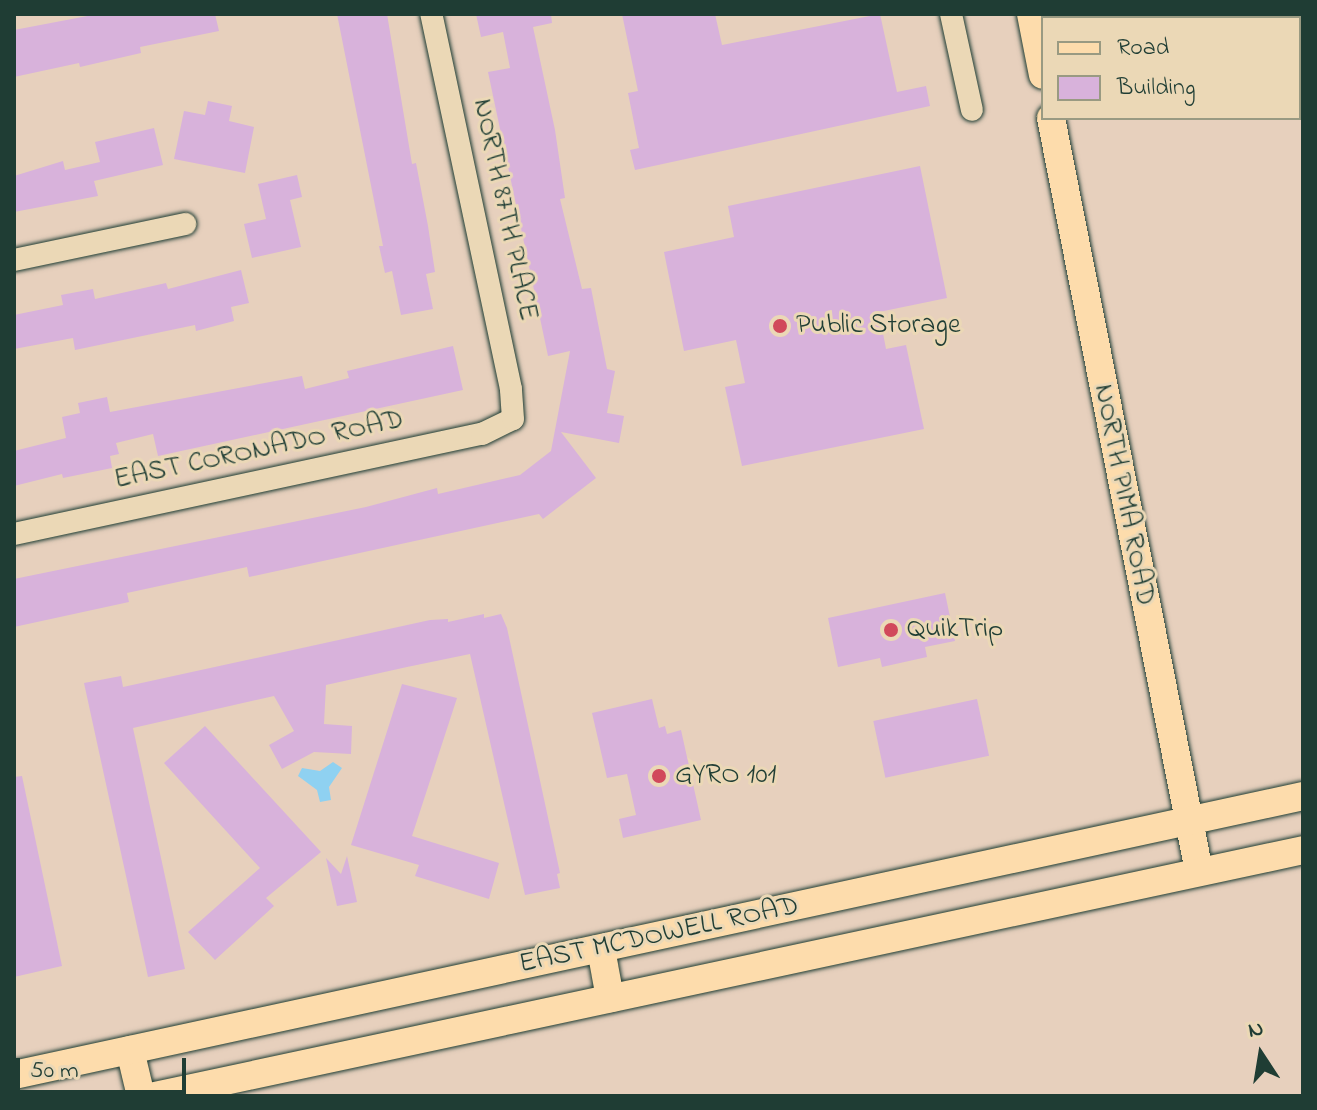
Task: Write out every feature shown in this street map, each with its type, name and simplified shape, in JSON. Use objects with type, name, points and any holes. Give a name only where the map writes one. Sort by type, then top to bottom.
[{"type":"main road","points":[[1031,14],[1041,65]]},
{"type":"main road","name":"NORTH PIMA ROAD","points":[[1051,120],[1199,872]]},
{"type":"main road","name":"EAST MCDOWELL ROAD","points":[[14,1075],[1303,796]]},
{"type":"main road","name":"EAST MCDOWELL ROAD","points":[[155,1096],[1303,850]]},
{"type":"main road","points":[[601,949],[610,998]]},
{"type":"main road","points":[[130,1050],[141,1096]]},
{"type":"street","name":"NORTH 87TH PLACE","points":[[431,14],[511,389],[513,419]]},
{"type":"street","points":[[951,14],[972,110]]},
{"type":"street","points":[[14,260],[185,224]]},
{"type":"street","name":"EAST CORONADO ROAD","points":[[14,534],[482,434],[513,419]]},
{"type":"water","points":[[333,762],[342,768],[329,787],[331,800],[320,802],[317,790],[298,776],[302,768],[320,771]]},
{"type":"building","points":[[98,14],[215,14],[219,31],[140,47],[141,53],[80,67],[79,63],[14,77],[14,30]]},
{"type":"building","points":[[337,14],[387,14],[412,164],[416,163],[428,226],[435,272],[426,274],[433,309],[401,315],[392,271],[385,273],[379,246],[383,246]]},
{"type":"building","points":[[476,14],[551,14],[552,23],[533,27],[555,130],[565,198],[560,199],[582,289],[591,288],[607,369],[615,371],[607,413],[624,416],[619,443],[561,432],[596,478],[543,519],[539,514],[249,577],[247,567],[127,593],[129,602],[14,627],[14,579],[366,507],[437,488],[438,494],[520,475],[551,451],[570,351],[548,356],[488,72],[510,68],[503,32],[481,37]]},
{"type":"building","points":[[622,14],[715,14],[722,45],[880,14],[897,92],[926,86],[930,106],[635,170],[630,150],[639,148],[628,93],[638,91]]},
{"type":"building","points":[[208,101],[232,106],[229,121],[254,127],[245,173],[174,159],[184,111],[205,115]]},
{"type":"building","points":[[154,128],[163,165],[94,181],[98,196],[14,212],[14,176],[63,161],[65,170],[100,162],[95,142]]},
{"type":"building","name":"Public Storage","points":[[920,166],[947,298],[879,312],[886,349],[906,345],[924,429],[742,466],[725,387],[745,383],[736,340],[684,351],[664,252],[734,237],[728,206]]},
{"type":"building","points":[[297,175],[302,197],[290,200],[301,247],[252,258],[244,224],[266,219],[258,184]]},
{"type":"building","points":[[241,270],[249,303],[231,307],[234,321],[196,331],[195,325],[75,350],[73,338],[14,349],[14,315],[63,305],[61,295],[93,289],[95,299],[166,283],[168,289]]},
{"type":"building","points":[[453,346],[463,390],[158,456],[153,434],[116,443],[119,454],[110,456],[112,468],[63,478],[62,474],[14,486],[14,451],[66,438],[62,417],[80,413],[78,403],[107,397],[110,412],[302,376],[305,389],[349,378],[347,371]]},
{"type":"building","name":"QuikTrip","points":[[945,593],[955,641],[925,647],[927,657],[882,667],[880,658],[838,667],[828,618]]},
{"type":"building","points":[[484,614],[484,618],[501,614],[507,628],[560,873],[557,874],[560,888],[525,895],[470,654],[407,667],[326,685],[324,724],[352,726],[351,754],[314,752],[282,769],[269,745],[294,731],[274,696],[133,728],[185,969],[148,977],[84,683],[121,676],[123,687],[430,620],[448,619],[448,622]]},
{"type":"building","points":[[402,684],[457,698],[412,836],[499,863],[489,899],[415,876],[419,865],[351,845]]},
{"type":"building","name":"GYRO 101","points":[[652,699],[659,728],[665,726],[667,734],[681,730],[701,820],[623,838],[619,819],[636,815],[627,774],[607,778],[592,713]]},
{"type":"building","name":"QuikTrip","points":[[977,699],[989,756],[885,778],[873,721]]},
{"type":"building","points":[[205,726],[321,852],[266,898],[274,906],[215,960],[188,932],[260,868],[164,763]]},
{"type":"building","points":[[22,776],[62,966],[14,977],[14,777]]},
{"type":"building","points":[[347,856],[357,902],[337,906],[326,858],[341,874]]},
{"type":"place","name":"Public Storage","points":[[780,326]]},
{"type":"place","name":"QuikTrip","points":[[891,630]]},
{"type":"place","name":"GYRO 101","points":[[659,776]]}]
